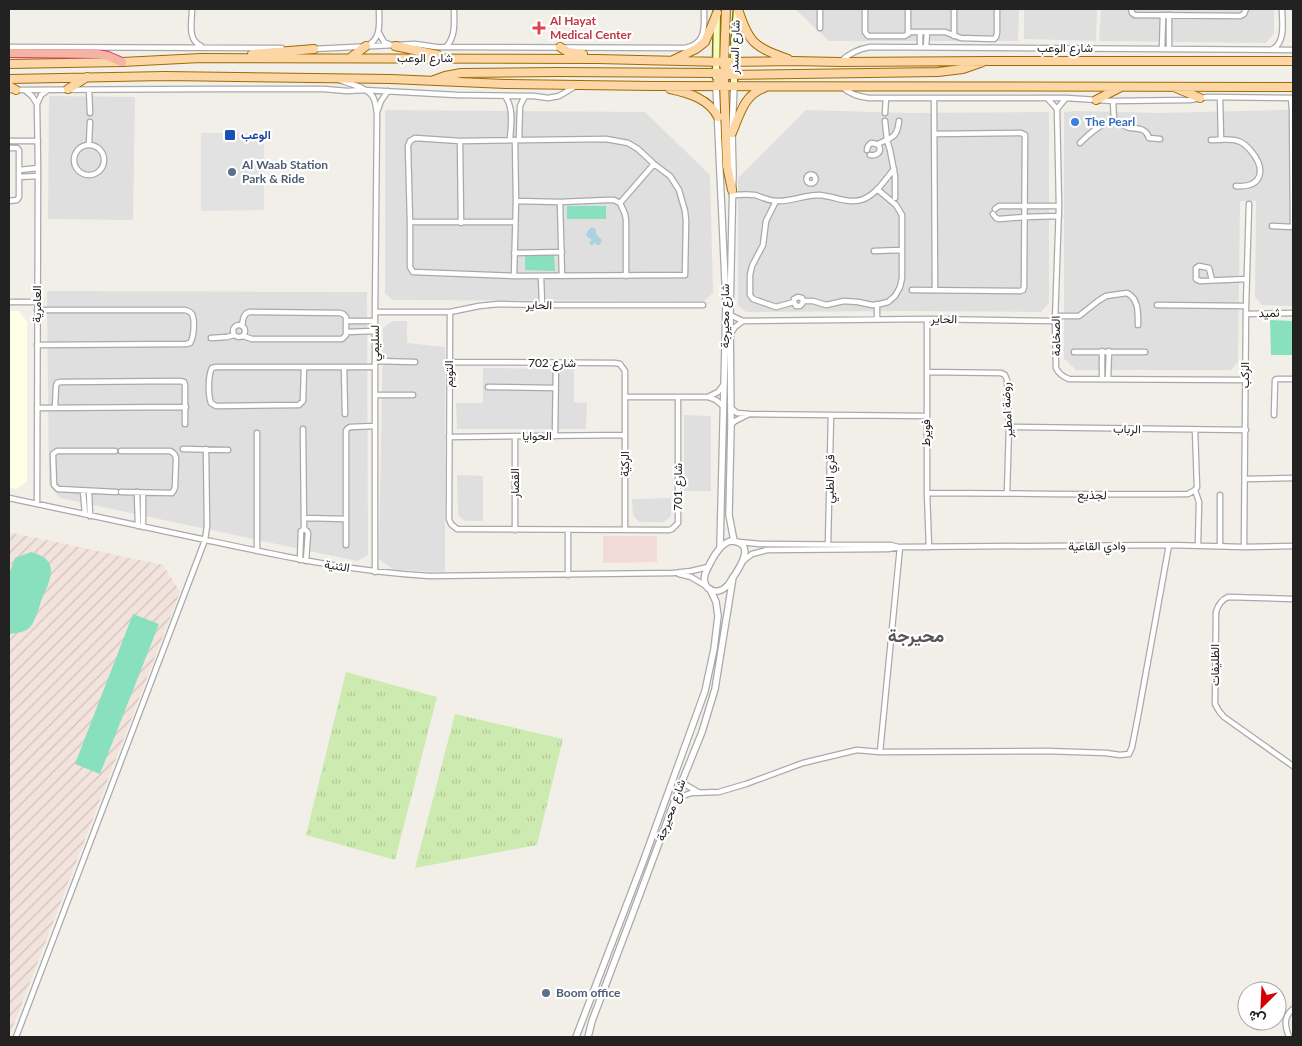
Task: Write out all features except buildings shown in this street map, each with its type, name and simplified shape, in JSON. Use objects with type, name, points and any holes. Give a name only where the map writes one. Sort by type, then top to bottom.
[{"type":"highway","points":[[9,53],[98,54],[122,62]]},
{"type":"main road","points":[[726,9],[724,62],[720,86],[727,166],[732,193]]},
{"type":"main road","points":[[738,9],[745,30],[754,43],[764,50],[792,61]]},
{"type":"main road","name":"شارع السدر","points":[[734,86],[738,9]]},
{"type":"main road","points":[[670,61],[696,49],[705,42],[717,11]]},
{"type":"main road","name":"شارع السدر","points":[[716,62],[717,11]]},
{"type":"main road","points":[[349,59],[366,46]]},
{"type":"main road","points":[[395,46],[455,58]]},
{"type":"main road","points":[[560,47],[568,52],[588,55],[597,59]]},
{"type":"main road","points":[[201,58],[314,49]]},
{"type":"main road","name":"شارع الوعب","points":[[9,64],[122,62],[201,58],[597,59],[716,62],[1293,61]]},
{"type":"main road","points":[[430,82],[461,72],[734,74],[938,72],[963,69],[987,61]]},
{"type":"main road","points":[[716,62],[722,65],[727,81],[734,86]]},
{"type":"main road","points":[[723,73],[731,69],[734,62]]},
{"type":"main road","points":[[68,89],[89,76]]},
{"type":"main road","name":"شارع الوعب","points":[[9,79],[164,76],[391,79],[430,82],[653,86],[1293,87]]},
{"type":"main road","points":[[653,86],[694,96],[715,110],[718,117]]},
{"type":"main road","points":[[732,133],[744,104],[750,95],[761,89],[776,86]]},
{"type":"main road","points":[[1096,100],[1122,86]]},
{"type":"main road","points":[[1172,86],[1200,98]]},
{"type":"street","points":[[192,9],[193,39],[195,43],[205,48]]},
{"type":"street","points":[[379,9],[379,32],[381,38],[384,42],[395,46]]},
{"type":"street","points":[[447,46],[454,34],[454,9]]},
{"type":"street","points":[[560,47],[692,47],[704,34],[704,9]]},
{"type":"street","points":[[820,9],[820,28]]},
{"type":"street","points":[[865,9],[865,32],[868,36],[904,36],[910,32],[946,32],[961,38],[994,39],[996,37],[997,9]]},
{"type":"street","points":[[908,9],[908,34]]},
{"type":"street","points":[[954,9],[954,36]]},
{"type":"street","points":[[1130,9],[1135,15],[1240,16],[1244,14],[1246,9]]},
{"type":"street","points":[[1272,50],[1279,44],[1281,39],[1282,9]]},
{"type":"street","points":[[1162,49],[1163,15]]},
{"type":"street","points":[[1169,15],[1169,49]]},
{"type":"street","points":[[366,46],[375,41],[379,32]]},
{"type":"street","points":[[920,32],[920,47]]},
{"type":"street","points":[[926,47],[927,32]]},
{"type":"street","points":[[178,47],[187,43],[192,34]]},
{"type":"street","points":[[454,34],[458,43],[464,47]]},
{"type":"street","points":[[1281,39],[1292,50]]},
{"type":"street","name":"شارع الوعب","points":[[9,47],[314,49],[415,44],[464,47],[560,47]]},
{"type":"street","name":"شارع الوعب","points":[[841,62],[851,53],[870,47],[1292,50]]},
{"type":"street","points":[[336,79],[364,90]]},
{"type":"street","name":"شارع الوعب","points":[[11,89],[315,89],[548,98],[555,97],[580,84]]},
{"type":"street","name":"شارع محيرجة","points":[[720,86],[718,117],[726,303],[720,547]]},
{"type":"street","name":"شارع محيرجة","points":[[734,86],[729,515],[736,542],[744,548],[743,561]]},
{"type":"street","name":"شارع الوعب","points":[[841,86],[851,94],[863,98],[1066,98],[1113,101],[1190,100],[1220,97],[1292,98]]},
{"type":"street","points":[[25,90],[37,104]]},
{"type":"street","points":[[37,104],[41,96],[48,90]]},
{"type":"street","points":[[89,90],[90,113]]},
{"type":"street","name":"لسليمي","points":[[364,90],[374,98],[377,114],[375,572]]},
{"type":"street","name":"لسليمي","points":[[377,114],[381,101],[388,91]]},
{"type":"street","points":[[505,96],[508,100],[515,139],[514,276]]},
{"type":"street","points":[[515,139],[520,108],[525,96]]},
{"type":"street","points":[[1220,97],[1221,140]]},
{"type":"street","points":[[885,113],[886,98]]},
{"type":"street","points":[[1048,98],[1057,109],[1066,98]]},
{"type":"street","points":[[1272,226],[1293,227],[1292,98]]},
{"type":"street","points":[[934,99],[935,290]]},
{"type":"street","points":[[1113,101],[1114,121]]},
{"type":"street","name":"العامرية","points":[[37,104],[37,504]]},
{"type":"street","name":"الصخامة","points":[[1057,109],[1059,216],[1055,319],[1056,368],[1058,372],[1064,378],[1069,379],[1245,380]]},
{"type":"street","points":[[884,121],[886,140],[894,169],[895,198]]},
{"type":"street","points":[[878,144],[880,150],[878,154],[874,155],[869,152],[869,144],[878,144],[892,138],[896,134],[899,121]]},
{"type":"street","points":[[1080,143],[1090,133],[1107,122],[1114,121],[1126,127],[1143,130],[1149,138],[1160,138]]},
{"type":"street","points":[[89,144],[90,122]]},
{"type":"street","points":[[912,290],[1020,291],[1024,287],[1026,137],[1024,134],[934,134]]},
{"type":"street","points":[[415,138],[460,141],[606,139],[628,143],[638,149],[670,176],[679,190],[684,205],[686,221],[684,276],[514,276],[414,272],[410,267],[409,143],[415,138]]},
{"type":"street","points":[[1211,140],[1242,142],[1259,162],[1260,172],[1256,180],[1249,186],[1236,186]]},
{"type":"street","points":[[9,141],[38,141]]},
{"type":"street","points":[[460,141],[461,222]]},
{"type":"street","points":[[89,144],[96,146],[102,151],[105,158],[104,165],[100,171],[93,175],[79,172],[75,166],[74,158],[76,151],[82,146],[89,144]]},
{"type":"street","points":[[9,148],[17,148],[19,150],[20,177],[19,199],[9,201]]},
{"type":"street","points":[[620,203],[654,164]]},
{"type":"street","points":[[19,170],[38,168]]},
{"type":"street","points":[[732,193],[750,194],[776,201],[808,196],[826,196],[855,201],[864,199],[877,189],[894,169]]},
{"type":"street","points":[[20,177],[38,176]]},
{"type":"street","points":[[808,196],[810,184]]},
{"type":"street","points":[[776,201],[766,221],[763,244],[752,266],[750,295],[753,299],[776,307],[794,302],[794,299],[798,297],[802,298],[803,301],[826,305],[844,301],[876,304],[892,299],[899,290],[902,278],[902,218],[896,205],[877,189]]},
{"type":"street","points":[[516,201],[614,200],[620,203],[626,220],[626,276]]},
{"type":"street","points":[[560,202],[562,276]]},
{"type":"street","name":"الركب","points":[[1244,547],[1248,204]]},
{"type":"street","points":[[1059,206],[999,206],[994,211],[995,217],[999,219],[1059,216]]},
{"type":"street","points":[[410,222],[514,222]]},
{"type":"street","points":[[874,251],[901,250]]},
{"type":"street","points":[[514,253],[562,252]]},
{"type":"street","points":[[541,276],[542,305]]},
{"type":"street","points":[[1212,280],[1246,279]]},
{"type":"street","name":"الحاير","points":[[730,315],[743,321],[1055,319],[1079,316],[1106,296],[1127,293],[1133,297],[1136,304],[1138,325]]},
{"type":"street","points":[[9,302],[37,302]]},
{"type":"street","name":"الحاير","points":[[375,312],[450,312],[498,304],[703,305]]},
{"type":"street","points":[[876,304],[877,320]]},
{"type":"street","points":[[1157,305],[1246,306]]},
{"type":"street","points":[[37,310],[185,310],[193,316],[193,339],[190,343],[186,344],[37,344]]},
{"type":"street","name":"التويم","points":[[449,437],[450,312]]},
{"type":"street","points":[[211,338],[234,335],[237,338],[244,336],[252,339],[342,339],[346,337],[345,315],[340,313],[246,313],[242,326],[245,332],[244,336]]},
{"type":"street","name":"ثميد","points":[[1246,314],[1293,313]]},
{"type":"street","name":"فويرط","points":[[927,319],[926,416],[929,547]]},
{"type":"street","points":[[346,321],[375,321]]},
{"type":"street","points":[[731,333],[743,321]]},
{"type":"street","points":[[234,335],[234,327],[242,326]]},
{"type":"street","points":[[346,332],[375,331]]},
{"type":"street","points":[[1102,351],[1102,379]]},
{"type":"street","points":[[1108,379],[1109,351]]},
{"type":"street","points":[[1074,352],[1145,352]]},
{"type":"street","points":[[304,367],[303,401],[299,405],[216,406],[211,403],[210,372],[216,366],[344,367],[415,362]]},
{"type":"street","name":"شارع 702","points":[[450,362],[618,363],[625,371],[625,397]]},
{"type":"street","points":[[554,436],[556,362]]},
{"type":"street","points":[[344,367],[345,414]]},
{"type":"street","name":"روضة امطير","points":[[927,372],[1005,375],[1007,380],[1009,427],[1007,493]]},
{"type":"street","points":[[1274,415],[1275,380],[1293,379]]},
{"type":"street","points":[[56,408],[56,386],[60,382],[180,381],[186,385],[185,424]]},
{"type":"street","points":[[708,397],[718,392],[724,383]]},
{"type":"street","points":[[488,387],[555,388]]},
{"type":"street","points":[[375,395],[413,395]]},
{"type":"street","points":[[625,397],[708,397],[719,401],[724,408]]},
{"type":"street","name":"الركيّة","points":[[625,397],[625,530]]},
{"type":"street","name":"شارع 701","points":[[449,437],[450,519],[451,524],[455,528],[460,530],[669,530],[678,523],[678,397]]},
{"type":"street","points":[[37,408],[186,407]]},
{"type":"street","points":[[731,408],[737,413],[750,414],[926,416]]},
{"type":"street","points":[[731,425],[750,414]]},
{"type":"street","name":"قري الظبي","points":[[828,544],[831,415]]},
{"type":"street","points":[[346,545],[346,431],[350,427],[375,426]]},
{"type":"street","name":"الرباب","points":[[1009,427],[1246,430]]},
{"type":"street","points":[[300,560],[301,531],[304,529],[303,429]]},
{"type":"street","points":[[1195,430],[1197,487],[1195,490],[1199,502],[1198,546]]},
{"type":"street","points":[[256,551],[257,433]]},
{"type":"street","name":"الحوايا","points":[[449,437],[625,435]]},
{"type":"street","name":"القصار","points":[[514,436],[515,530]]},
{"type":"street","points":[[183,449],[228,450]]},
{"type":"street","points":[[16,1037],[206,540],[206,449]]},
{"type":"street","points":[[115,451],[55,452],[53,456],[54,485],[61,490],[172,493],[174,490],[176,455],[170,451],[121,451]]},
{"type":"street","points":[[1245,479],[1293,478]]},
{"type":"street","name":"لجذيع","points":[[927,493],[1099,495],[1188,494],[1195,490]]},
{"type":"street","points":[[83,491],[87,515]]},
{"type":"street","points":[[87,515],[89,491]]},
{"type":"street","points":[[137,492],[141,527]]},
{"type":"street","points":[[141,527],[143,493]]},
{"type":"street","points":[[1220,495],[1220,546]]},
{"type":"street","name":"الثنية","points":[[9,498],[300,560],[375,572],[430,576],[568,575],[673,573],[691,571],[708,566]]},
{"type":"street","points":[[304,518],[346,519]]},
{"type":"street","points":[[304,529],[308,531],[306,561]]},
{"type":"street","points":[[568,530],[568,575]]},
{"type":"street","points":[[736,542],[726,542],[720,547],[708,566],[704,577],[708,588],[714,591],[724,589],[743,561]]},
{"type":"street","name":"وادي القاعية","points":[[736,542],[760,544],[891,545],[900,547]]},
{"type":"street","points":[[674,801],[691,793],[720,792],[803,763],[857,750],[880,752],[1046,751],[1128,754],[1132,747],[1169,545]]},
{"type":"street","name":"وادي القاعية","points":[[743,561],[756,552],[767,550],[888,549],[900,547],[1293,546]]},
{"type":"street","points":[[880,752],[900,547]]},
{"type":"street","name":"الثنية","points":[[673,573],[691,577],[708,588]]},
{"type":"street","name":"شارع محيرجة","points":[[588,1037],[592,1020],[674,801],[702,732],[715,689],[733,577]]},
{"type":"street","name":"شارع محيرجة","points":[[576,1037],[705,692],[717,632],[718,611],[715,597],[708,588]]},
{"type":"street","name":"الظليفات","points":[[1293,599],[1228,596],[1223,599],[1216,612],[1215,667],[1215,704],[1221,715],[1293,766]]},
{"type":"street","points":[[673,781],[699,793]]},
{"type":"street","points":[[1289,1037],[1285,1023],[1288,1013],[1293,1009]]},
{"type":"shaded area","points":[[795,9],[1019,9],[1018,41],[829,41]]},
{"type":"shaded area","points":[[1024,9],[1097,9],[1096,41],[1024,39]]},
{"type":"shaded area","points":[[1101,9],[1274,9],[1274,33],[1266,43],[1099,41]]},
{"type":"shaded area","points":[[49,96],[135,97],[133,220],[48,219]]},
{"type":"shaded area","points":[[385,110],[645,112],[710,175],[713,293],[704,301],[393,300],[385,293]]},
{"type":"shaded area","points":[[806,110],[908,113],[1049,112],[1049,303],[1041,312],[746,312],[738,305],[738,178]]},
{"type":"shaded area","points":[[1293,110],[1293,306],[1262,305],[1255,297],[1256,201],[1240,201],[1238,362],[1231,370],[1076,370],[1064,360],[1064,112],[1159,113]]},
{"type":"shaded area","name":"Al Waab Station Park & Ride","points":[[201,133],[264,133],[264,210],[201,211]]},
{"type":"shaded area","points":[[47,291],[367,292],[368,555],[357,561],[60,498],[49,485]]},
{"type":"shaded area","points":[[9,311],[19,311],[27,322],[27,481],[17,489],[9,487]]},
{"type":"shaded area","points":[[393,321],[407,321],[407,343],[445,347],[445,572],[394,570],[379,559],[383,328]]},
{"type":"shaded area","points":[[483,368],[574,369],[574,402],[587,403],[586,429],[457,429],[456,403],[483,403]]},
{"type":"shaded area","points":[[684,415],[711,416],[711,491],[684,491]]},
{"type":"shaded area","points":[[457,475],[483,476],[483,521],[465,521],[458,515]]},
{"type":"shaded area","points":[[671,498],[671,516],[664,522],[639,522],[633,515],[632,499]]},
{"type":"shaded area","points":[[9,532],[163,565],[180,592],[9,1037]]},
{"type":"shaded area","points":[[603,536],[657,536],[657,562],[603,563]]},
{"type":"green space","points":[[567,206],[606,206],[606,219],[567,219]]},
{"type":"green space","points":[[525,255],[554,255],[555,271],[525,270]]},
{"type":"green space","points":[[1270,320],[1293,321],[1293,355],[1271,355]]},
{"type":"green space","points":[[31,552],[47,560],[50,565],[51,572],[48,586],[31,626],[19,633],[10,634],[9,574],[15,558]]},
{"type":"green space","points":[[133,614],[159,624],[100,774],[75,764]]},
{"type":"green space","points":[[346,672],[437,697],[395,860],[306,835]]},
{"type":"green space","points":[[455,714],[563,739],[537,845],[415,868]]},
{"type":"water","points":[[591,227],[596,229],[596,234],[602,240],[600,245],[594,243],[592,246],[589,243],[591,239],[586,236]]},
{"type":"place","name":"Al Hayat Medical Center","points":[[539,28]]},
{"type":"place","name":"The Pearl","points":[[1075,122]]},
{"type":"place","name":"الوعب","points":[[230,135]]},
{"type":"place","name":"Al Waab Station Park & Ride","points":[[232,172]]},
{"type":"place","name":"Boom office","points":[[546,993]]},
{"type":"district","name":"محيرجة","points":[[916,636]]}]
